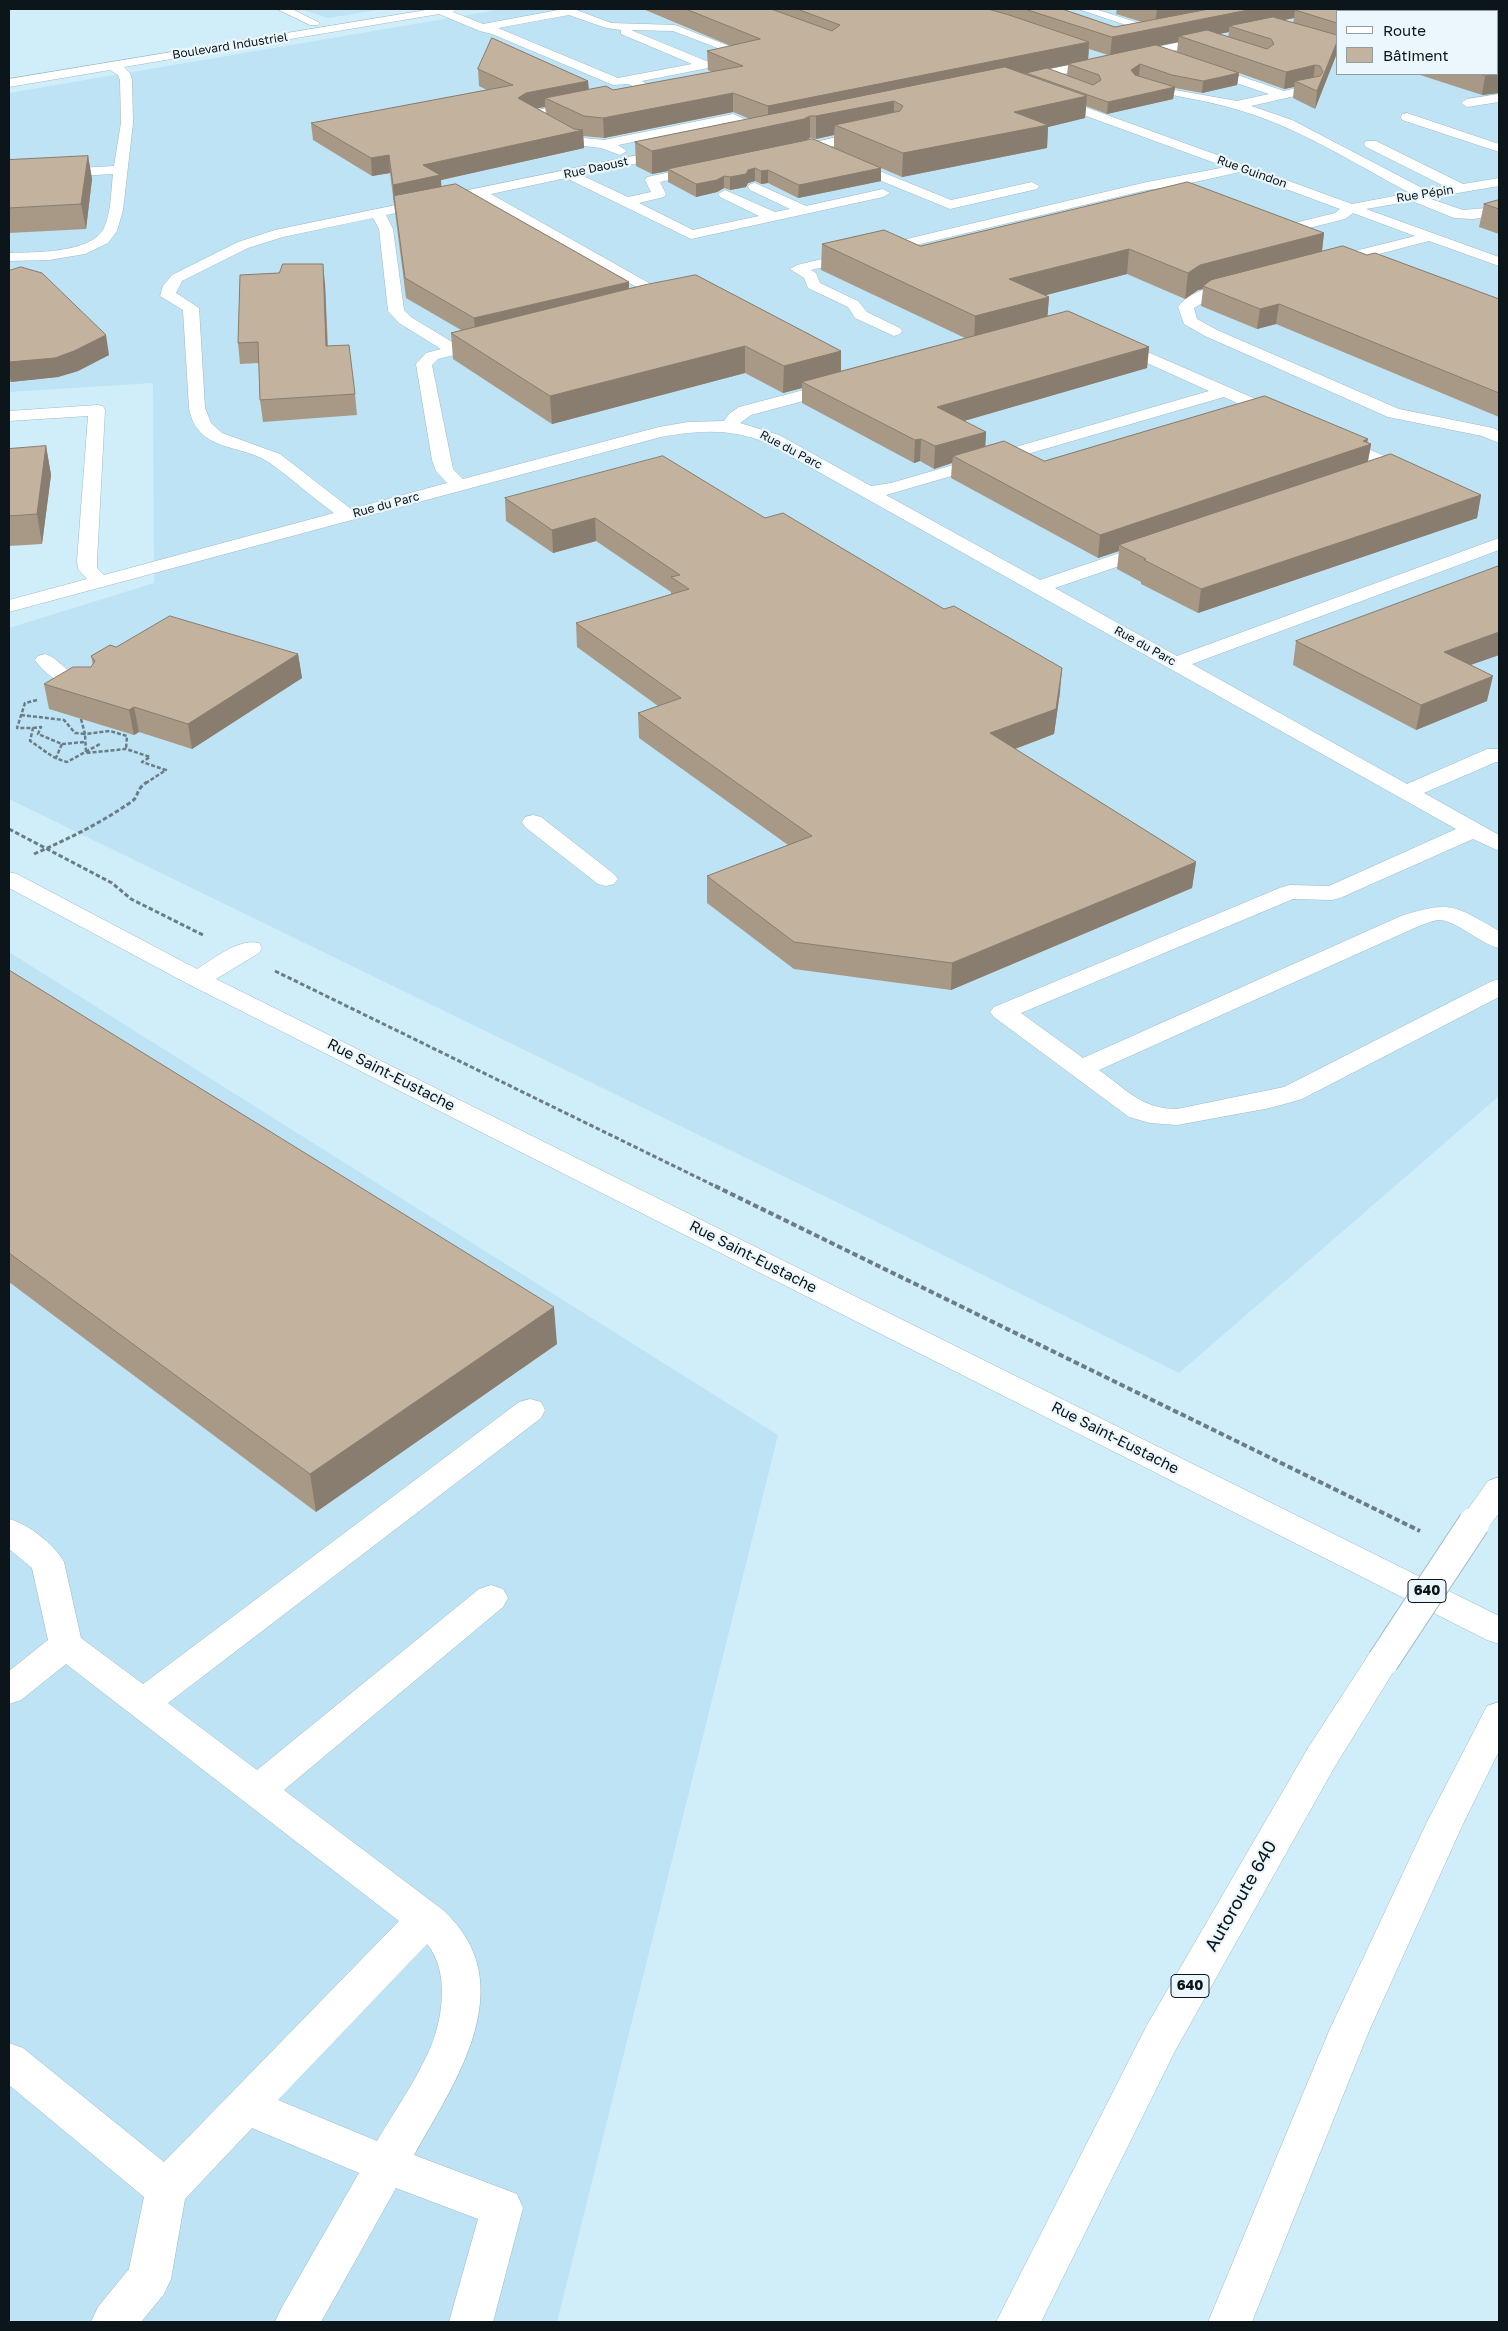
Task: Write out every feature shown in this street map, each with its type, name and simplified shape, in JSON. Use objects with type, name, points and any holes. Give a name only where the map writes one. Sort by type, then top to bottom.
[{"type":"main road","points":[[283,9],[314,23]]},
{"type":"main road","points":[[482,28],[567,10],[584,9]]},
{"type":"main road","points":[[445,10],[482,28],[495,31],[617,82],[749,56],[675,28],[610,26]]},
{"type":"main road","name":"Boulevard Industriel","points":[[9,83],[445,10]]},
{"type":"main road","points":[[567,10],[706,65]]},
{"type":"main road","points":[[1083,11],[1155,32],[1188,45],[1206,47],[1223,42]]},
{"type":"main road","points":[[1130,37],[1174,29]]},
{"type":"main road","points":[[1046,74],[1188,45]]},
{"type":"main road","points":[[1156,51],[1284,95]]},
{"type":"main road","points":[[1083,52],[1109,61]]},
{"type":"main road","points":[[9,258],[64,253],[100,243],[112,228],[126,123],[126,76],[113,66]]},
{"type":"main road","points":[[1046,74],[1066,81]]},
{"type":"main road","name":"Rue Guindon","points":[[1046,74],[1005,82],[1499,262]]},
{"type":"main road","points":[[629,80],[654,91]]},
{"type":"main road","points":[[1138,82],[1167,92],[1237,105],[1287,123],[1412,196]]},
{"type":"main road","points":[[635,95],[670,88]]},
{"type":"main road","points":[[1237,105],[1313,88]]},
{"type":"main road","points":[[1467,103],[1499,98]]},
{"type":"main road","points":[[1074,108],[1098,102]]},
{"type":"main road","points":[[596,103],[527,116],[581,142],[604,144],[733,118],[766,132]]},
{"type":"main road","points":[[1407,117],[1499,148]]},
{"type":"main road","points":[[741,138],[783,129]]},
{"type":"main road","points":[[811,153],[885,131]]},
{"type":"main road","points":[[800,136],[808,140],[811,153]]},
{"type":"main road","points":[[604,144],[637,160]]},
{"type":"main road","points":[[1371,144],[1460,188]]},
{"type":"main road","name":"Rue Daoust","points":[[348,515],[274,458],[216,437],[208,432],[199,418],[191,308],[170,298],[168,292],[177,278],[255,240],[686,149]]},
{"type":"main road","points":[[811,153],[839,158]]},
{"type":"main road","points":[[856,165],[950,205],[1032,186]]},
{"type":"main road","points":[[626,202],[659,194],[652,180],[719,166]]},
{"type":"main road","points":[[894,331],[861,315],[853,304],[813,285],[811,276],[797,269],[1147,186],[1171,183],[1240,168]]},
{"type":"main road","points":[[9,176],[120,170]]},
{"type":"main road","points":[[1466,172],[1496,184]]},
{"type":"main road","points":[[568,174],[691,235],[907,187]]},
{"type":"main road","points":[[858,182],[883,193]]},
{"type":"main road","points":[[1171,183],[1199,194]]},
{"type":"main road","points":[[1373,183],[1412,196],[1459,216],[1499,211]]},
{"type":"main road","name":"Rue Pépin","points":[[1253,215],[1290,229],[1340,216],[1351,208],[1460,188],[1496,184]]},
{"type":"main road","points":[[755,187],[804,210]]},
{"type":"main road","points":[[478,192],[667,299]]},
{"type":"main road","points":[[725,194],[773,217]]},
{"type":"main road","points":[[376,214],[384,221],[386,229],[396,311],[405,320],[454,350]]},
{"type":"main road","points":[[733,226],[756,238]]},
{"type":"main road","points":[[1342,259],[1430,237]]},
{"type":"main road","points":[[1360,254],[1406,272]]},
{"type":"main road","points":[[1249,283],[1203,295],[1193,301],[1186,307],[1190,321],[1211,333],[1394,413],[1486,432],[1499,438]]},
{"type":"main road","points":[[648,304],[686,294]]},
{"type":"main road","points":[[437,339],[466,332],[483,343]]},
{"type":"main road","points":[[1098,335],[1296,423]]},
{"type":"main road","points":[[459,486],[445,471],[441,460],[424,364],[432,356],[503,338]]},
{"type":"main road","points":[[730,426],[735,418],[745,411],[854,382]]},
{"type":"main road","points":[[868,492],[893,488],[1224,392]]},
{"type":"main road","points":[[9,416],[97,410],[87,561],[88,569],[100,582]]},
{"type":"main road","name":"Rue du Parc","points":[[9,606],[659,432],[698,426],[730,426],[765,435],[1499,844]]},
{"type":"main road","points":[[1322,434],[1393,466],[1366,475]]},
{"type":"main road","points":[[1039,587],[1172,541]]},
{"type":"main road","points":[[1176,663],[1499,544]]},
{"type":"main road","points":[[46,660],[64,676],[88,686]]},
{"type":"main road","points":[[1407,792],[1498,754]]},
{"type":"main road","points":[[533,822],[606,879]]},
{"type":"main road","points":[[1474,830],[1332,893],[1290,892],[1003,1012],[1138,1111],[1159,1117],[1245,1105],[1293,1093],[1499,988]]},
{"type":"main road","name":"Rue Saint-Eustache","points":[[13,885],[1499,1631]]},
{"type":"main road","points":[[1080,1069],[1410,921],[1435,913],[1451,914],[1499,941]]},
{"type":"main road","points":[[197,979],[250,948]]},
{"type":"main road","points":[[143,1704],[530,1410]]},
{"type":"main road","name":"Autoroute 640","points":[[1018,2322],[1161,2038],[1321,1758],[1382,1661],[1499,1489]]},
{"type":"main road","points":[[9,1531],[47,1562],[66,1645],[426,1918],[451,1948],[460,1973],[460,2004],[455,2036],[447,2058],[297,2322]]},
{"type":"main road","points":[[258,1790],[491,1598]]},
{"type":"main road","points":[[9,1690],[66,1645]]},
{"type":"main road","points":[[1230,2322],[1349,2030],[1445,1822],[1498,1718]]},
{"type":"main road","points":[[113,2322],[149,2278],[166,2189],[426,1918]]},
{"type":"main road","points":[[9,2061],[166,2189]]},
{"type":"main road","points":[[245,2106],[386,2165],[502,2208],[471,2322]]},
{"type":"main road","points":[[1246,2322],[1260,2248]]},
{"type":"path","points":[[36,699],[25,703],[17,728],[41,727],[38,734],[62,744],[85,742]]},
{"type":"path","points":[[21,715],[64,720],[75,733],[84,734],[110,731],[127,736],[126,749]]},
{"type":"path","points":[[74,716],[82,719],[86,753]]},
{"type":"path","points":[[33,728],[30,741],[55,760],[67,762],[100,744]]},
{"type":"path","points":[[55,760],[62,744]]},
{"type":"path","points":[[34,854],[83,832],[132,801],[136,798],[138,788],[166,770],[142,762],[150,757],[126,749],[86,753]]},
{"type":"path","points":[[9,828],[112,884],[131,899],[210,939]]},
{"type":"path","points":[[272,970],[1428,1535]]},
{"type":"shaded area","points":[[301,9],[384,9],[328,18]]},
{"type":"shaded area","points":[[503,9],[1482,9],[1336,10],[1336,75],[1498,75],[1499,13],[1499,1096],[1179,1373],[857,1212],[9,799],[9,628],[154,583],[153,383],[9,392],[9,93]]},
{"type":"shaded area","points":[[9,952],[778,1435],[557,2322],[9,2322]]},
{"type":"building","points":[[686,9],[771,9],[832,31],[840,25],[797,9],[988,9],[1089,42],[768,106],[733,93],[603,118],[584,116],[545,98],[606,86],[613,90],[743,66],[707,51],[760,39]]},
{"type":"building","points":[[1025,9],[1062,9],[1115,27],[1209,9],[1253,9],[1112,37]]},
{"type":"building","points":[[1499,9],[1499,74],[1498,10],[1336,10],[1336,23],[1295,10]]},
{"type":"building","points":[[1273,17],[1336,35],[1336,44],[1317,91],[1295,81],[1320,76],[1323,72],[1320,66],[1315,65],[1286,72],[1179,36],[1207,30],[1267,49],[1274,44],[1271,39],[1229,26]]},
{"type":"building","points":[[492,38],[588,81],[526,93],[518,98],[574,129],[583,130],[423,165],[440,175],[393,185],[389,155],[371,158],[311,123],[513,85],[478,69]]},
{"type":"building","points":[[1156,45],[1239,73],[1203,81],[1172,75],[1140,64],[1131,70],[1135,75],[1175,87],[1108,102],[1026,73],[1047,68],[1093,85],[1101,80],[1099,75],[1068,64]]},
{"type":"building","points":[[1005,67],[1087,96],[1014,112],[1048,125],[903,153],[835,125],[900,111],[903,106],[894,101],[810,116],[804,119],[652,151],[635,142]]},
{"type":"building","points":[[813,139],[881,168],[799,185],[768,170],[761,171],[755,168],[748,170],[746,174],[730,177],[724,176],[717,180],[696,184],[668,169]]},
{"type":"building","points":[[88,156],[81,204],[9,208],[9,160]]},
{"type":"building","points":[[1188,182],[1324,233],[1200,265],[1188,273],[1129,249],[1009,279],[1049,297],[975,316],[822,244],[884,230],[920,246]]},
{"type":"building","points":[[456,184],[629,282],[474,318],[405,278],[394,196]]},
{"type":"building","points":[[1499,200],[1499,209],[1484,204]]},
{"type":"building","points":[[1343,246],[1367,255],[1375,253],[1499,299],[1499,393],[1279,304],[1260,309],[1203,286],[1211,280]]},
{"type":"building","points":[[283,264],[323,264],[326,346],[349,345],[355,394],[260,400],[258,342],[238,343],[240,275],[279,273]]},
{"type":"building","points":[[21,267],[42,273],[106,335],[55,358],[9,362],[9,271]]},
{"type":"building","points":[[696,275],[841,351],[784,366],[745,346],[550,396],[451,333],[644,285]]},
{"type":"building","points":[[1068,311],[1149,347],[937,407],[986,432],[935,446],[921,439],[915,440],[802,382]]},
{"type":"building","points":[[1265,396],[1368,439],[1363,441],[1371,444],[1100,535],[953,456],[1004,441],[1044,461]]},
{"type":"building","points":[[46,446],[37,514],[9,516],[9,449]]},
{"type":"building","points":[[1391,454],[1481,495],[1201,589],[1119,545]]},
{"type":"building","points":[[663,456],[765,518],[783,513],[944,609],[954,606],[1062,668],[1056,709],[990,733],[1196,862],[952,963],[794,942],[707,876],[812,836],[638,713],[681,698],[576,623],[689,589],[671,577],[680,575],[595,518],[552,530],[505,498]]},
{"type":"building","points":[[1499,566],[1499,632],[1444,652],[1493,676],[1421,705],[1296,641]]},
{"type":"building","points":[[170,616],[298,654],[188,724],[134,707],[129,710],[44,684],[73,667],[91,667],[95,661],[91,656],[110,645],[116,647]]},
{"type":"building","points":[[9,970],[554,1307],[310,1474],[9,1253]]}]
